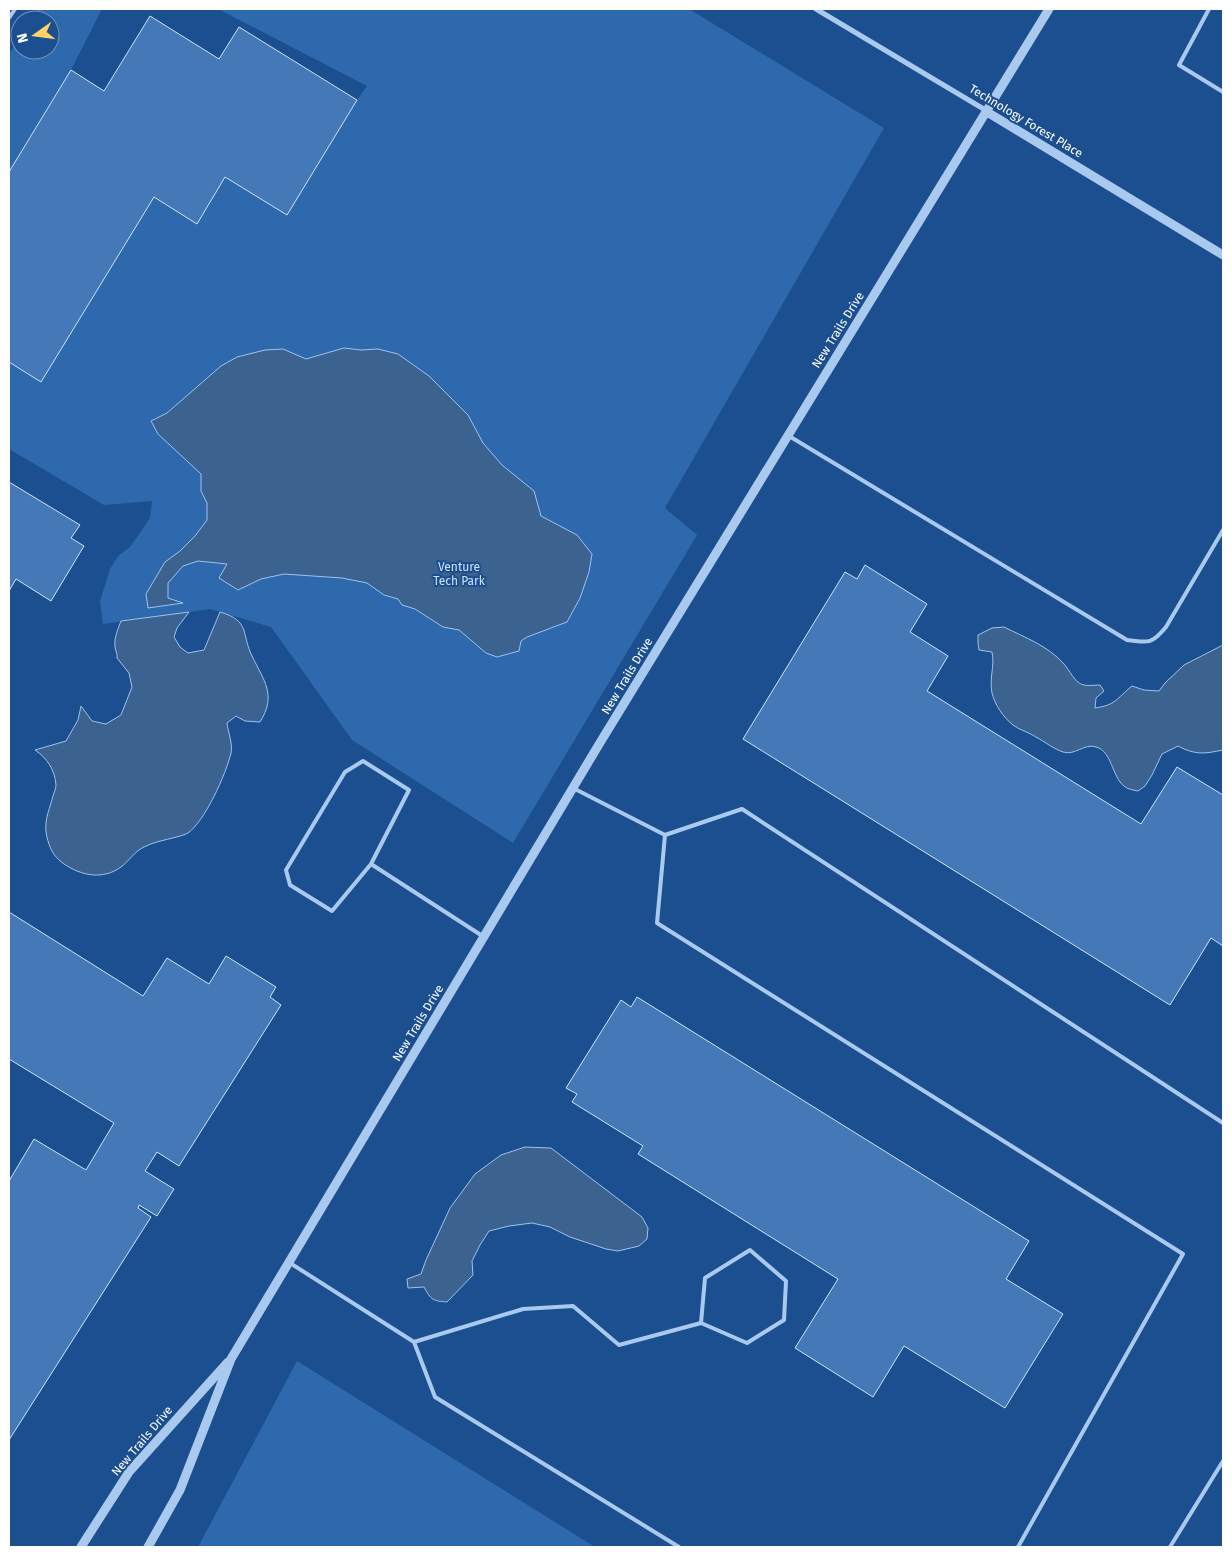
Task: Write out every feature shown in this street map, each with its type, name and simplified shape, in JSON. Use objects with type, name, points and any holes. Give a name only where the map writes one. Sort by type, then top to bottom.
[{"type":"street","name":"Technology Forest Place","points":[[816,9],[1223,255]]},
{"type":"street","name":"New Trails Drive","points":[[148,1547],[180,1490],[231,1359],[573,788],[1049,9]]},
{"type":"street","name":"New Trails Drive","points":[[81,1547],[129,1472],[231,1359]]},
{"type":"lane","points":[[9,18],[15,9]]},
{"type":"lane","points":[[1210,9],[1180,65],[1223,92]]},
{"type":"lane","points":[[788,436],[1127,640],[1143,642],[1156,639],[1166,627],[1223,530]]},
{"type":"lane","points":[[363,761],[409,790],[371,864],[332,911],[290,885],[286,870],[345,772],[363,761]]},
{"type":"lane","points":[[573,788],[665,835],[742,808],[1223,1123]]},
{"type":"lane","points":[[665,835],[657,923],[1183,1254],[1018,1547]]},
{"type":"lane","points":[[371,864],[484,937]]},
{"type":"lane","points":[[414,1342],[523,1309],[573,1306],[619,1344],[701,1323],[747,1343],[784,1320],[786,1281],[750,1250],[705,1278],[701,1323]]},
{"type":"lane","points":[[289,1262],[414,1342],[435,1397],[679,1547]]},
{"type":"lane","points":[[1170,1547],[1223,1461]]},
{"type":"green space","points":[[102,9],[71,70],[9,172],[9,54],[10,52],[10,60],[60,60],[60,10],[37,10]]},
{"type":"green space","name":"Venture Tech Park","points":[[218,9],[689,9],[884,128],[665,508],[697,535],[513,843],[352,740],[271,627],[210,609],[103,624],[100,601],[110,569],[118,556],[130,547],[150,518],[152,501],[104,505],[9,449],[9,362],[41,382],[154,197],[197,223],[225,177],[287,215],[367,86]]},
{"type":"green space","points":[[297,1361],[595,1547],[198,1547]]},
{"type":"shaded area","points":[[344,348],[378,349],[398,354],[429,376],[468,415],[483,443],[502,465],[534,491],[541,516],[577,535],[592,554],[589,572],[580,598],[567,622],[527,637],[521,641],[519,651],[497,657],[486,653],[459,630],[443,627],[415,609],[402,605],[398,599],[384,595],[367,583],[342,578],[284,574],[261,579],[238,590],[219,578],[227,564],[198,561],[183,566],[168,583],[168,598],[183,603],[148,608],[146,594],[165,562],[180,551],[195,536],[207,520],[207,503],[201,491],[201,474],[158,434],[151,421],[167,413],[221,366],[237,357],[265,350],[283,349],[306,359]]},
{"type":"shaded area","points":[[189,612],[177,628],[174,637],[180,647],[188,653],[204,650],[220,612],[241,624],[252,656],[267,688],[268,704],[265,712],[260,722],[245,721],[236,716],[227,723],[231,746],[228,762],[208,808],[195,827],[188,833],[144,847],[121,867],[107,874],[85,874],[71,868],[59,860],[49,844],[46,825],[56,785],[50,765],[35,750],[66,741],[78,720],[81,706],[92,721],[106,724],[121,715],[132,687],[129,673],[117,658],[115,648],[121,621]]},
{"type":"shaded area","points":[[1004,627],[1035,642],[1057,657],[1081,684],[1100,685],[1104,691],[1096,698],[1095,708],[1112,703],[1132,686],[1144,690],[1159,691],[1184,665],[1223,645],[1223,750],[1200,753],[1178,746],[1162,754],[1145,786],[1138,791],[1127,788],[1120,782],[1109,759],[1101,749],[1092,746],[1072,752],[1063,752],[1018,728],[1006,718],[995,702],[991,687],[992,652],[979,650],[978,643],[978,635],[992,628]]},
{"type":"shaded area","points":[[525,1147],[551,1148],[642,1217],[648,1228],[647,1239],[639,1246],[618,1251],[570,1237],[550,1227],[532,1223],[509,1226],[489,1231],[472,1261],[473,1275],[447,1302],[433,1299],[424,1287],[408,1288],[407,1279],[421,1274],[450,1208],[475,1174],[501,1155]]},
{"type":"building","points":[[150,16],[219,59],[239,27],[357,100],[287,215],[225,177],[197,224],[154,197],[41,382],[9,362],[9,172],[71,70],[104,91]]},
{"type":"building","points":[[9,482],[80,525],[71,538],[84,546],[51,601],[16,579],[9,591]]},
{"type":"building","points":[[865,565],[927,604],[910,632],[948,656],[927,691],[1141,824],[1177,767],[1223,795],[1223,946],[1211,938],[1170,1005],[743,739],[845,572],[857,579]]},
{"type":"building","points":[[9,912],[143,996],[167,958],[209,984],[226,956],[276,987],[270,997],[281,1005],[179,1166],[157,1152],[145,1171],[174,1189],[157,1216],[139,1205],[138,1208],[151,1217],[9,1440],[9,1181],[34,1139],[86,1170],[114,1123],[9,1059]]},
{"type":"building","points":[[637,997],[1029,1241],[1006,1279],[1063,1314],[1005,1408],[904,1346],[873,1397],[795,1348],[838,1279],[638,1154],[643,1146],[572,1102],[577,1094],[566,1088],[621,1000],[631,1007]]}]
